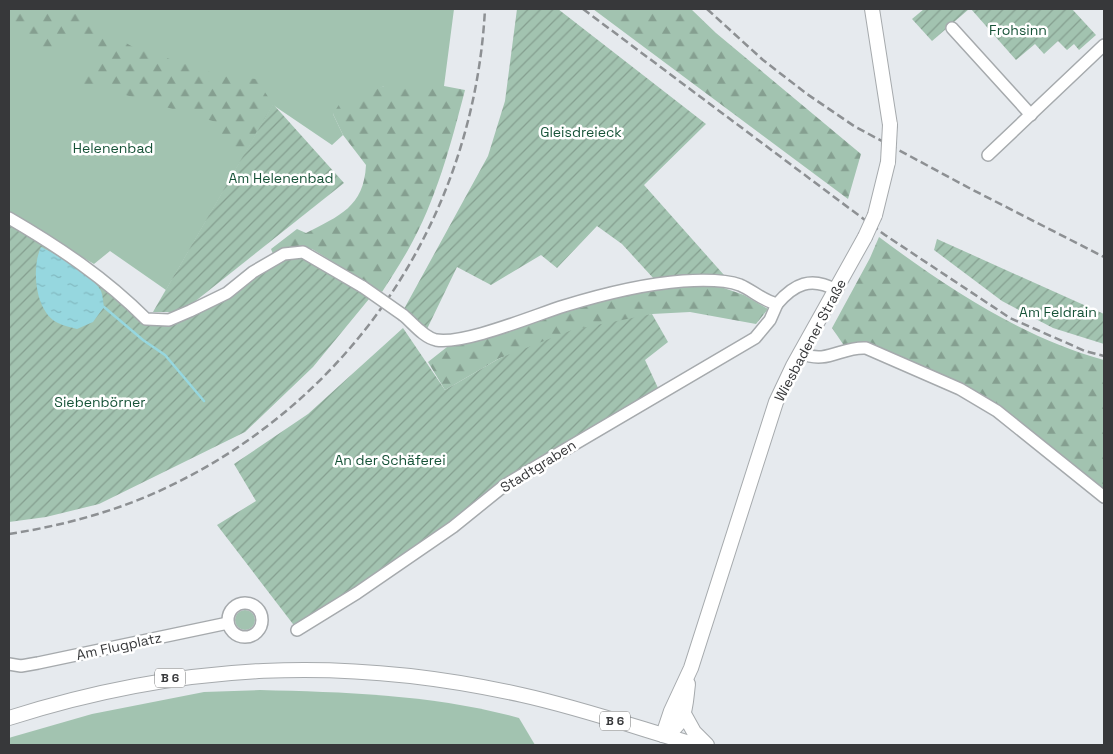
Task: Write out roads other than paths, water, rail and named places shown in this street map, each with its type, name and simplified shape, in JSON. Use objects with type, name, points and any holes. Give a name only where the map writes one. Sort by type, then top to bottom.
[{"type":"main road","name":"Wiesbadener Straße","points":[[663,735],[691,668],[764,436],[785,383],[865,237],[875,215],[888,162],[890,124],[872,9]]},
{"type":"main road","name":"Wiesbadener Straße","points":[[663,735],[674,731],[684,714],[691,668]]},
{"type":"main road","name":"B 6","points":[[9,718],[66,699],[155,680],[200,674],[290,669],[336,669],[430,678],[522,695],[696,745]]},
{"type":"main road","points":[[684,714],[694,732],[707,745]]},
{"type":"street","points":[[952,28],[1031,115]]},
{"type":"street","points":[[988,155],[1104,45]]},
{"type":"street","points":[[9,218],[89,269],[120,293],[146,319],[169,320],[227,293],[253,272],[284,254],[303,252],[364,286],[404,315],[426,335],[436,340],[455,340],[625,289],[683,281],[725,282],[739,285],[776,304]]},
{"type":"street","name":"Stadtgraben","points":[[297,630],[357,593],[445,532],[505,484],[651,398],[732,354],[755,338],[770,320],[776,304],[786,292],[803,283],[820,284],[836,290]]},
{"type":"street","points":[[801,352],[810,356],[828,357],[851,348],[866,348],[960,389],[997,411],[1104,497]]},
{"type":"street","name":"Am Flugplatz","points":[[9,664],[20,666],[38,663],[228,623]]},
{"type":"water","points":[[41,247],[74,266],[97,285],[102,293],[104,307],[93,322],[77,329],[65,326],[50,317],[44,309],[37,289],[36,277],[36,266]]},
{"type":"waterway","name":"Siebenbörner","points":[[104,307],[143,340],[165,355],[204,401]]},
{"type":"railway","points":[[9,534],[84,518],[157,492],[226,455],[288,409],[343,356],[389,297],[427,231],[456,161],[476,86],[485,9]]},
{"type":"railway","points":[[583,9],[885,235],[1010,318],[1085,351],[1104,356]]},
{"type":"railway","points":[[707,9],[763,60],[807,94],[854,126],[1104,257]]},
{"type":"park label","name":"Frohsinn","points":[[1018,30]]},
{"type":"park label","name":"Gleisdreieck","points":[[581,132]]},
{"type":"park label","name":"Helenenbad","points":[[113,148]]},
{"type":"park label","name":"Am Helenenbad","points":[[281,178]]},
{"type":"park label","name":"Am Feldrain","points":[[1058,312]]},
{"type":"park label","name":"An der Schäferei","points":[[390,460]]}]
